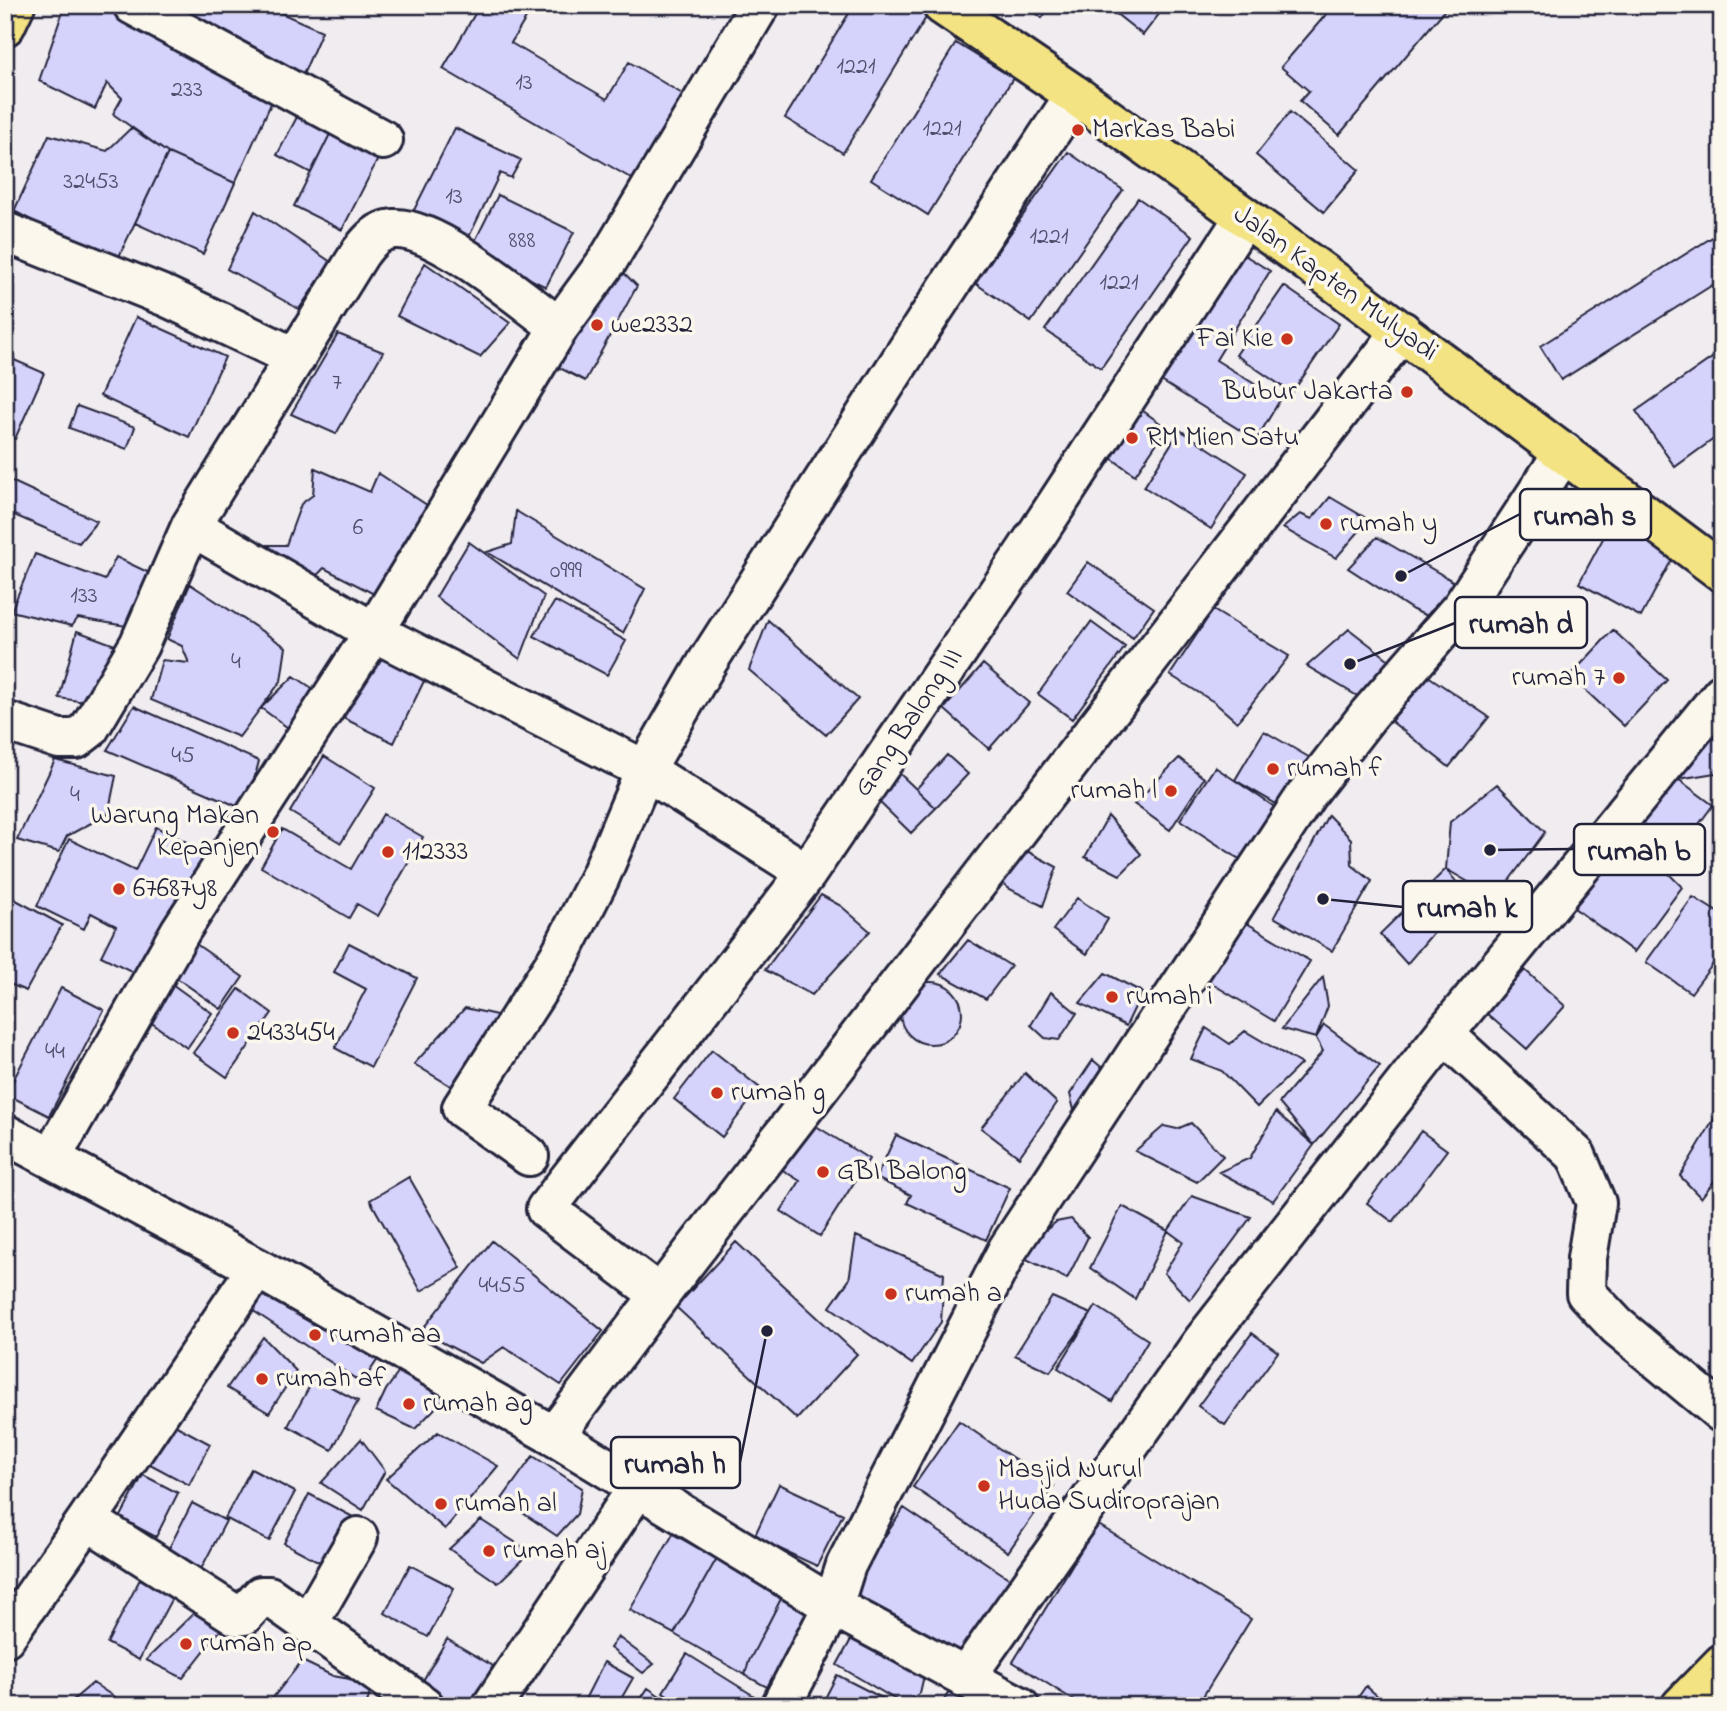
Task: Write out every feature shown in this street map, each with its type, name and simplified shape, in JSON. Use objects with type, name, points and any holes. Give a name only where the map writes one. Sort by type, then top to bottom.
[{"type":"main road","name":"Jalan Kapten Mulyadi","points":[[942,5],[1075,95],[1402,331],[1722,572]]},
{"type":"main road","points":[[1681,1706],[1722,1664]]},
{"type":"street","points":[[133,5],[383,141]]},
{"type":"street","points":[[51,1158],[181,930],[374,632],[559,327],[608,260],[760,5]]},
{"type":"street","points":[[529,1156],[462,1108],[559,957],[600,877],[645,770],[708,662],[787,536],[1075,95]]},
{"type":"street","name":"Gang Balong III","points":[[660,1295],[546,1209],[807,873],[1018,562],[1244,218]]},
{"type":"street","points":[[5,721],[59,739],[76,739],[89,729],[139,645],[191,526],[360,253],[370,240],[381,232],[394,229],[424,236],[447,246],[559,327]]},
{"type":"street","points":[[5,232],[167,297],[296,358]]},
{"type":"street","points":[[554,1436],[1402,331]]},
{"type":"street","points":[[780,1706],[833,1606],[846,1565],[1008,1249],[1307,794],[1369,714],[1461,607],[1564,452]]},
{"type":"street","points":[[191,526],[374,632],[645,770],[807,873]]},
{"type":"street","points":[[965,1678],[1203,1341],[1444,1034],[1722,694]]},
{"type":"street","points":[[1444,1034],[1576,1155],[1596,1203],[1587,1258],[1587,1293],[1617,1326],[1722,1413]]},
{"type":"street","points":[[5,1134],[257,1268],[554,1436],[833,1606],[1018,1706]]},
{"type":"street","points":[[5,1637],[257,1268]]},
{"type":"street","points":[[492,1706],[638,1487]]},
{"type":"street","points":[[87,1520],[237,1616],[244,1615],[261,1596],[267,1595],[424,1706]]},
{"type":"street","points":[[308,1624],[358,1537]]},
{"type":"building","points":[[65,5],[98,5],[274,97],[235,183],[168,153],[113,114],[122,98],[107,83],[95,109],[39,81]]},
{"type":"building","points":[[188,5],[263,5],[322,31],[302,77],[180,24]]},
{"type":"building","points":[[480,5],[534,5],[511,43],[607,99],[629,62],[689,98],[639,183],[443,69]]},
{"type":"building","points":[[854,5],[910,5],[927,16],[843,153],[785,118]]},
{"type":"building","points":[[1026,5],[1051,5],[1042,18]]},
{"type":"building","points":[[1105,5],[1166,5],[1143,35]]},
{"type":"building","points":[[1334,5],[1449,5],[1339,135],[1300,101],[1309,91],[1281,67]]},
{"type":"building","points":[[956,43],[1013,78],[928,215],[871,179]]},
{"type":"building","points":[[1290,112],[1359,170],[1324,212],[1256,155]]},
{"type":"building","points":[[298,115],[331,132],[311,173],[277,155]]},
{"type":"building","points":[[131,128],[168,153],[115,265],[14,211],[49,135],[107,151]]},
{"type":"building","points":[[455,128],[521,160],[511,178],[500,173],[466,243],[411,216]]},
{"type":"building","points":[[331,132],[379,157],[342,230],[294,206]]},
{"type":"building","points":[[1068,152],[1123,190],[1031,322],[975,283]]},
{"type":"building","points":[[168,153],[235,183],[203,254],[135,223]]},
{"type":"building","points":[[498,195],[574,232],[546,287],[471,249]]},
{"type":"building","points":[[1138,198],[1193,236],[1101,368],[1045,330]]},
{"type":"building","points":[[255,211],[331,262],[299,309],[227,269]]},
{"type":"building","points":[[1722,231],[1722,279],[1561,380],[1540,346]]},
{"type":"building","points":[[1230,246],[1270,271],[1216,360],[1280,400],[1256,440],[1150,374]]},
{"type":"building","points":[[425,263],[510,323],[480,357],[397,316]]},
{"type":"building","name":"we2332","points":[[615,264],[637,286],[585,381],[554,365]]},
{"type":"building","name":"Fai Kie","points":[[1284,286],[1339,324],[1292,393],[1236,355]]},
{"type":"building","points":[[136,317],[225,357],[189,437],[100,396]]},
{"type":"building","points":[[338,334],[383,352],[336,434],[291,414]]},
{"type":"building","points":[[1722,351],[1722,433],[1675,467],[1636,411]]},
{"type":"building","points":[[5,356],[44,373],[15,439],[5,435]]},
{"type":"building","name":"RM Mien Satu","points":[[1129,401],[1167,428],[1135,475],[1097,448]]},
{"type":"building","points":[[77,406],[135,427],[127,449],[69,428]]},
{"type":"building","points":[[1180,430],[1247,473],[1211,529],[1144,487]]},
{"type":"building","points":[[315,468],[370,492],[378,473],[436,511],[374,594],[324,568],[307,586],[268,545],[286,545],[301,504],[313,495]]},
{"type":"building","points":[[5,478],[97,521],[79,543],[5,511]]},
{"type":"building","name":"rumah y","points":[[1330,497],[1369,520],[1336,558],[1283,528],[1300,514],[1312,519]]},
{"type":"building","points":[[516,511],[645,589],[623,633],[487,552],[512,544]]},
{"type":"building","points":[[1614,518],[1676,552],[1641,617],[1579,583]]},
{"type":"building","points":[[1377,537],[1456,583],[1439,621],[1413,610],[1348,568]]},
{"type":"building","points":[[469,542],[544,596],[520,659],[436,597]]},
{"type":"building","points":[[35,554],[105,580],[116,557],[160,578],[132,627],[78,618],[72,626],[11,611]]},
{"type":"building","points":[[1088,562],[1154,608],[1133,638],[1067,591]]},
{"type":"building","points":[[190,584],[286,647],[281,681],[239,737],[151,700],[162,660],[189,663],[182,646],[167,639]]},
{"type":"building","points":[[555,601],[626,641],[607,675],[534,636]]},
{"type":"building","points":[[1213,610],[1289,656],[1237,722],[1214,702],[1170,675]]},
{"type":"building","points":[[768,620],[858,699],[826,735],[749,670]]},
{"type":"building","points":[[1091,622],[1125,647],[1072,719],[1038,694]]},
{"type":"building","points":[[1349,629],[1392,662],[1359,697],[1307,666]]},
{"type":"building","name":"rumah 7","points":[[1613,630],[1667,680],[1624,726],[1570,676]]},
{"type":"building","points":[[77,631],[131,651],[98,704],[59,698]]},
{"type":"building","points":[[372,652],[425,679],[394,743],[341,717]]},
{"type":"building","points":[[983,664],[1029,703],[989,749],[944,709]]},
{"type":"building","points":[[294,676],[321,694],[295,733],[261,708]]},
{"type":"building","points":[[1428,676],[1489,717],[1449,767],[1391,721]]},
{"type":"building","points":[[134,706],[259,761],[246,810],[107,750]]},
{"type":"building","points":[[1722,721],[1722,776],[1715,773],[1678,779]]},
{"type":"building","name":"rumah f","points":[[1264,731],[1312,759],[1283,808],[1235,780]]},
{"type":"building","points":[[947,755],[968,774],[936,808],[916,789]]},
{"type":"building","points":[[324,756],[375,788],[341,843],[290,812]]},
{"type":"building","name":"rumah l","points":[[1179,758],[1204,778],[1170,830],[1134,804]]},
{"type":"building","points":[[55,760],[116,776],[108,814],[67,836],[59,852],[17,840]]},
{"type":"building","points":[[1215,767],[1282,812],[1247,864],[1180,820]]},
{"type":"building","points":[[896,770],[936,808],[911,833],[872,795]]},
{"type":"building","points":[[1678,779],[1713,805],[1674,858],[1640,823]]},
{"type":"building","points":[[1497,784],[1545,832],[1496,898],[1446,869],[1450,822]]},
{"type":"building","name":"112333","points":[[383,814],[423,837],[378,916],[357,904],[349,918],[261,867],[282,829],[351,869]]},
{"type":"building","points":[[1328,815],[1351,839],[1352,865],[1372,881],[1332,951],[1274,917]]},
{"type":"building","points":[[1108,816],[1141,854],[1120,875],[1085,857]]},
{"type":"building","name":"67687y8","points":[[156,827],[209,853],[162,950],[149,944],[135,973],[101,956],[116,926],[91,913],[84,929],[37,906],[69,839],[135,871]]},
{"type":"building","points":[[1629,833],[1682,887],[1634,952],[1566,902]]},
{"type":"building","points":[[1023,849],[1057,867],[1043,906],[1008,888],[997,878]]},
{"type":"building","points":[[1446,869],[1466,894],[1407,964],[1380,934]]},
{"type":"building","points":[[5,894],[62,925],[26,991],[5,982]]},
{"type":"building","points":[[821,895],[841,906],[870,931],[812,995],[765,970]]},
{"type":"building","points":[[1693,897],[1722,915],[1722,952],[1691,993],[1646,962]]},
{"type":"building","points":[[1077,898],[1108,919],[1087,954],[1053,930]]},
{"type":"building","points":[[1240,919],[1310,961],[1274,1021],[1204,979]]},
{"type":"building","points":[[968,940],[1011,966],[986,999],[940,974]]},
{"type":"building","points":[[349,943],[417,978],[371,1067],[335,1048],[366,989],[334,972]]},
{"type":"building","points":[[196,944],[243,977],[221,1009],[174,976]]},
{"type":"building","points":[[1525,970],[1565,1006],[1527,1049],[1486,1013]]},
{"type":"building","name":"rumah i","points":[[1105,973],[1142,992],[1126,1026],[1080,1003]]},
{"type":"building","points":[[1323,977],[1328,1006],[1316,1038],[1282,1029]]},
{"type":"building","name":"2433454","points":[[165,979],[212,1013],[187,1048],[139,1014]]},
{"type":"building","points":[[931,982],[953,991],[962,1013],[953,1035],[931,1044],[909,1035],[900,1013],[909,991]]},
{"type":"building","points":[[61,988],[104,1010],[49,1116],[6,1094]]},
{"type":"building","name":"2433454","points":[[239,989],[272,1013],[227,1077],[193,1053]]},
{"type":"building","points":[[1051,992],[1077,1013],[1059,1040],[1045,1038],[1031,1025]]},
{"type":"building","points":[[465,1008],[501,1016],[466,1095],[414,1064]]},
{"type":"building","points":[[1324,1025],[1380,1066],[1314,1145],[1279,1103],[1323,1051],[1316,1038]]},
{"type":"building","points":[[1206,1028],[1230,1044],[1245,1031],[1301,1064],[1257,1107],[1222,1071],[1191,1059]]},
{"type":"building","name":"rumah g","points":[[712,1050],[760,1088],[722,1137],[674,1099]]},
{"type":"building","points":[[1093,1060],[1107,1072],[1078,1126],[1070,1094]]},
{"type":"building","points":[[1025,1073],[1057,1103],[1019,1157],[981,1128]]},
{"type":"building","points":[[1722,1106],[1722,1171],[1701,1198],[1680,1176]]},
{"type":"building","points":[[1276,1112],[1314,1145],[1273,1201],[1219,1172],[1250,1158]]},
{"type":"building","name":"GBI Balong","points":[[800,1116],[869,1159],[820,1236],[781,1211],[800,1181],[770,1162]]},
{"type":"building","points":[[1191,1123],[1223,1156],[1197,1182],[1135,1151],[1164,1126],[1177,1129]]},
{"type":"building","points":[[1421,1131],[1447,1150],[1393,1222],[1367,1203]]},
{"type":"building","points":[[896,1135],[1010,1188],[986,1240],[907,1203],[911,1195],[876,1178]]},
{"type":"building","points":[[409,1177],[461,1268],[421,1291],[370,1200]]},
{"type":"building","points":[[1192,1196],[1251,1217],[1190,1300],[1164,1273],[1183,1242],[1168,1231]]},
{"type":"building","points":[[1122,1206],[1168,1231],[1135,1299],[1090,1268]]},
{"type":"building","name":"rumah a","points":[[1071,1219],[1088,1237],[1067,1279],[1016,1254],[1056,1222]]},
{"type":"building","name":"rumah a","points":[[856,1236],[944,1274],[941,1322],[912,1364],[830,1307],[849,1280]]},
{"type":"building","points":[[492,1241],[603,1331],[561,1385],[504,1347],[481,1363],[421,1331]]},
{"type":"building","points":[[736,1242],[857,1354],[797,1419],[676,1307]]},
{"type":"building","name":"rumah aa","points":[[267,1286],[378,1359],[362,1383],[252,1310]]},
{"type":"building","name":"rumah a","points":[[1052,1297],[1091,1314],[1050,1372],[1015,1355]]},
{"type":"building","name":"rumah a","points":[[1096,1306],[1148,1340],[1112,1401],[1058,1368]]},
{"type":"building","points":[[1252,1333],[1278,1352],[1225,1425],[1198,1406]]},
{"type":"building","name":"rumah af","points":[[263,1337],[296,1371],[269,1413],[227,1388]]},
{"type":"building","name":"rumah ag","points":[[401,1369],[447,1396],[415,1429],[376,1411],[386,1390]]},
{"type":"building","points":[[314,1378],[358,1401],[332,1450],[288,1426]]},
{"type":"building","name":"Masjid Nurul Huda Sudiroprajan","points":[[959,1421],[1054,1486],[1008,1552],[913,1487]]},
{"type":"building","points":[[171,1423],[210,1444],[189,1485],[150,1464]]},
{"type":"building","name":"rumah al","points":[[438,1432],[498,1466],[445,1529],[386,1479]]},
{"type":"building","points":[[361,1439],[385,1471],[363,1510],[321,1483]]},
{"type":"building","points":[[533,1456],[582,1488],[577,1514],[557,1536],[502,1499]]},
{"type":"building","points":[[251,1469],[295,1492],[269,1541],[225,1518]]},
{"type":"building","points":[[143,1475],[178,1493],[156,1537],[120,1518]]},
{"type":"building","points":[[779,1484],[843,1514],[817,1566],[754,1537]]},
{"type":"building","points":[[309,1494],[353,1517],[327,1566],[284,1543]]},
{"type":"building","points":[[192,1503],[226,1521],[200,1571],[166,1554]]},
{"type":"building","points":[[904,1508],[1010,1579],[954,1662],[848,1591]]},
{"type":"building","name":"rumah aj","points":[[481,1520],[530,1552],[498,1583],[449,1549]]},
{"type":"building","points":[[1097,1524],[1251,1619],[1197,1706],[1083,1706],[1013,1662]]},
{"type":"building","points":[[673,1534],[717,1558],[674,1634],[630,1610]]},
{"type":"building","points":[[717,1558],[784,1593],[749,1661],[745,1675],[674,1634]]},
{"type":"building","points":[[410,1565],[454,1588],[428,1637],[385,1613]]},
{"type":"building","points":[[140,1579],[173,1596],[139,1660],[107,1643]]},
{"type":"building","points":[[784,1593],[819,1612],[776,1692],[745,1675],[749,1661]]},
{"type":"building","name":"rumah ap","points":[[200,1607],[222,1628],[183,1678],[146,1660]]},
{"type":"building","points":[[858,1627],[926,1667],[920,1693],[903,1704],[837,1665]]},
{"type":"building","points":[[618,1637],[654,1664],[643,1673],[610,1648]]},
{"type":"building","points":[[447,1639],[493,1666],[471,1706],[459,1706],[421,1684]]},
{"type":"building","points":[[687,1654],[767,1704],[766,1706],[684,1706],[663,1692]]},
{"type":"building","points":[[302,1661],[333,1676],[373,1683],[366,1706],[279,1706],[272,1699]]},
{"type":"building","points":[[604,1662],[633,1678],[617,1706],[582,1705]]},
{"type":"building","points":[[837,1675],[898,1706],[821,1706]]},
{"type":"building","points":[[93,1683],[128,1706],[66,1706]]},
{"type":"building","points":[[1366,1686],[1389,1706],[1352,1706]]},
{"type":"building","points":[[648,1688],[675,1706],[636,1706]]},
{"type":"building","points":[[949,1691],[976,1706],[941,1706]]},
{"type":"place","name":"Markas Babi","points":[[1078,130]]},
{"type":"place","name":"we2332","points":[[597,325]]},
{"type":"place","name":"Fai Kie","points":[[1287,339]]},
{"type":"place","name":"Bubur Jakarta","points":[[1407,392]]},
{"type":"place","name":"RM Mien Satu","points":[[1132,438]]},
{"type":"place","name":"rumah y","points":[[1326,524]]},
{"type":"place","name":"rumah s","points":[[1401,576]]},
{"type":"place","name":"rumah d","points":[[1350,664]]},
{"type":"place","name":"rumah 7","points":[[1619,678]]},
{"type":"place","name":"rumah f","points":[[1273,769]]},
{"type":"place","name":"rumah l","points":[[1171,791]]},
{"type":"place","name":"Warung Makan Kepanjen","points":[[273,832]]},
{"type":"place","name":"rumah b","points":[[1490,850]]},
{"type":"place","name":"112333","points":[[388,852]]},
{"type":"place","name":"67687y8","points":[[119,889]]},
{"type":"place","name":"rumah k","points":[[1323,899]]},
{"type":"place","name":"rumah i","points":[[1112,997]]},
{"type":"place","name":"2433454","points":[[233,1033]]},
{"type":"place","name":"rumah g","points":[[717,1093]]},
{"type":"place","name":"GBI Balong","points":[[823,1172]]},
{"type":"place","name":"rumah a","points":[[891,1294]]},
{"type":"place","name":"rumah h","points":[[767,1331]]},
{"type":"place","name":"rumah aa","points":[[315,1335]]},
{"type":"place","name":"rumah af","points":[[262,1379]]},
{"type":"place","name":"rumah ag","points":[[409,1404]]},
{"type":"place","name":"Masjid Nurul Huda Sudiroprajan","points":[[984,1486]]},
{"type":"place","name":"rumah al","points":[[441,1504]]},
{"type":"place","name":"rumah aj","points":[[489,1551]]},
{"type":"place","name":"rumah ap","points":[[186,1644]]}]
